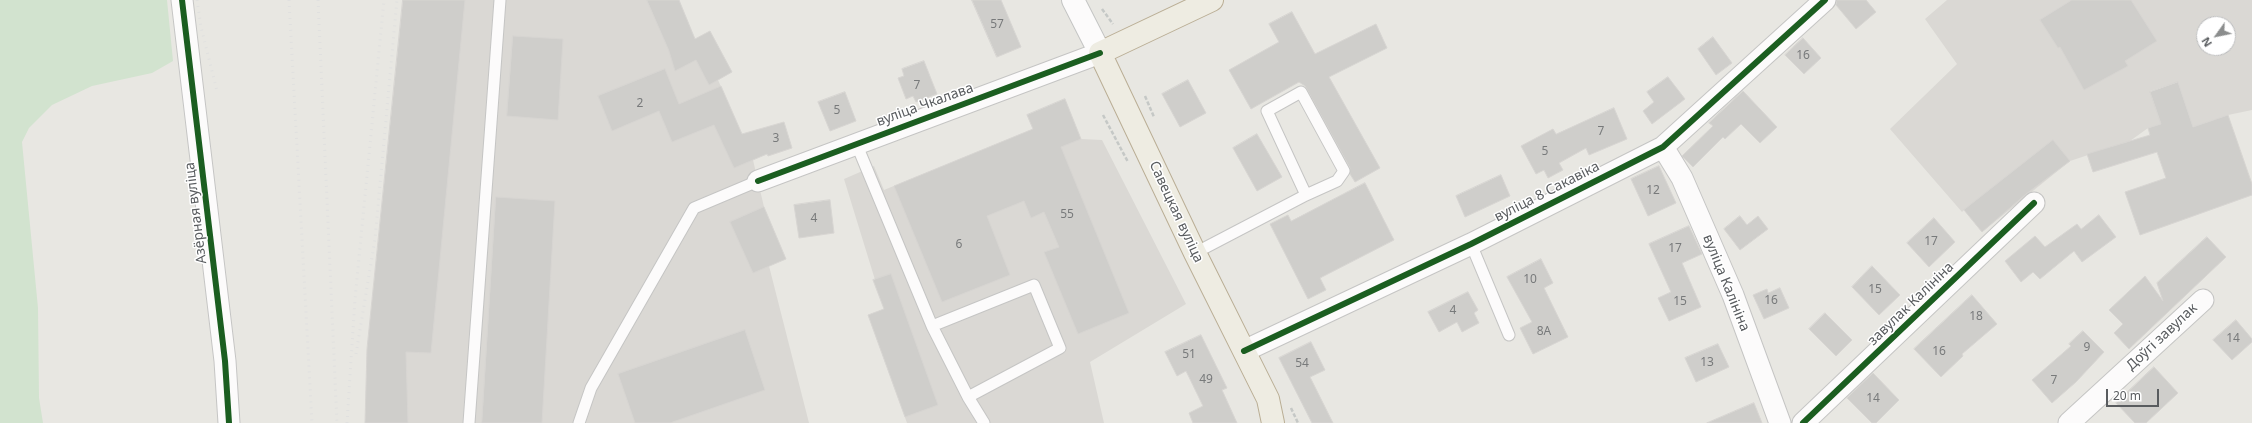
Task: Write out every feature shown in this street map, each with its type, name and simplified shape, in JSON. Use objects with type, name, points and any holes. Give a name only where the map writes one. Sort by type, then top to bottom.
[{"type":"highway","name":"вуліца Чкалава","points":[[1100,53],[1212,0]]},
{"type":"highway","name":"Савецкая вуліца","points":[[1100,53],[1195,253],[1268,399]]},
{"type":"highway","points":[[1268,399],[1273,423]]},
{"type":"main road","name":"Савецкая вуліца","points":[[1073,0],[1100,53]]},
{"type":"main road","name":"Савецкая вуліца","points":[[1268,399],[1279,423]]},
{"type":"street","name":"Азёрная вуліца","points":[[182,0],[225,361],[229,423]]},
{"type":"street","name":"вуліца 8 Сакавіка","points":[[1244,351],[1471,244],[1663,147],[1825,0]]},
{"type":"street","name":"вуліца Чкалава","points":[[758,181],[856,143],[1100,53]]},
{"type":"street","name":"вуліца Калініна","points":[[1663,147],[1682,178],[1727,282],[1780,423]]},
{"type":"street","name":"завулак Калініна","points":[[1803,423],[2034,203]]},
{"type":"street","name":"Доўгі завулак","points":[[2069,423],[2203,300]]},
{"type":"lane","points":[[469,423],[500,0]]},
{"type":"lane","points":[[1195,253],[1306,195],[1337,181],[1344,171],[1301,92],[1267,111],[1306,195]]},
{"type":"lane","points":[[856,143],[932,326],[968,397],[984,423]]},
{"type":"lane","points":[[579,423],[591,388],[694,208],[758,181]]},
{"type":"lane","points":[[1471,244],[1509,335]]},
{"type":"lane","points":[[932,326],[1034,285],[1060,348],[968,397]]},
{"type":"path","points":[[1100,6],[1112,24],[1117,23]]},
{"type":"shaded area","points":[[403,0],[679,0],[695,39],[710,31],[732,72],[718,80],[753,160],[764,207],[786,259],[769,266],[809,423],[365,423]]},
{"type":"shaded area","points":[[1947,0],[2252,0],[2252,110],[2228,115],[2193,127],[2178,82],[2150,91],[2161,124],[2148,128],[2130,141],[2070,161],[1982,232],[1964,210],[1962,212],[1890,129],[1957,64],[1925,19]]},
{"type":"shaded area","points":[[1065,99],[1081,139],[1102,140],[1186,304],[1090,362],[1104,423],[907,423],[868,315],[884,309],[844,179],[874,166],[884,190],[1033,129],[1027,115]]},
{"type":"green space","points":[[0,0],[167,0],[173,61],[152,73],[92,86],[52,105],[29,128],[22,142],[38,308],[39,398],[43,423],[0,423]]},
{"type":"building","points":[[403,0],[465,0],[431,353],[406,352],[408,423],[365,423],[367,349]]},
{"type":"building","points":[[647,0],[679,0],[695,39],[710,31],[732,72],[709,85],[696,60],[675,71],[669,51]]},
{"type":"building","points":[[972,0],[1001,0],[1021,47],[997,57]]},
{"type":"building","points":[[1837,0],[1866,0],[1876,12],[1856,29],[1836,5]]},
{"type":"building","points":[[2072,0],[2131,0],[2157,41],[2125,61],[2128,66],[2084,90],[2060,47],[2058,48],[2040,20]]},
{"type":"building","points":[[1292,12],[1315,54],[1376,24],[1387,48],[1329,77],[1380,168],[1355,182],[1350,174],[1350,168],[1305,86],[1299,82],[1251,109],[1229,70],[1279,42],[1269,24]]},
{"type":"building","points":[[513,36],[563,39],[558,120],[507,116]]},
{"type":"building","points":[[1713,37],[1732,63],[1716,75],[1698,49]]},
{"type":"building","points":[[1803,38],[1821,58],[1804,74],[1785,55]]},
{"type":"building","points":[[924,61],[937,94],[916,102],[913,96],[906,99],[898,78],[904,76],[902,69]]},
{"type":"building","points":[[665,69],[679,104],[721,86],[742,134],[784,122],[792,148],[768,156],[767,154],[734,168],[714,125],[672,142],[659,111],[612,131],[598,96]]},
{"type":"building","points":[[1668,77],[1685,99],[1652,124],[1643,111],[1654,102],[1647,92]]},
{"type":"building","points":[[1188,80],[1206,113],[1180,127],[1162,94]]},
{"type":"building","points":[[2178,82],[2193,127],[2228,115],[2252,184],[2252,195],[2140,235],[2125,192],[2166,178],[2157,152],[2093,172],[2087,154],[2150,135],[2148,128],[2161,124],[2150,92]]},
{"type":"building","points":[[1743,91],[1777,127],[1760,143],[1741,124],[1725,139],[1723,137],[1693,167],[1682,156],[1713,126],[1709,123]]},
{"type":"building","points":[[845,92],[856,121],[830,131],[818,102]]},
{"type":"building","points":[[1065,99],[1081,139],[1061,147],[1129,313],[1078,334],[1044,252],[1059,247],[1044,212],[1031,218],[1024,201],[987,216],[1010,275],[942,302],[894,186],[1033,129],[1027,115]]},
{"type":"building","points":[[1614,108],[1627,139],[1589,155],[1586,148],[1559,163],[1563,170],[1548,178],[1544,170],[1536,174],[1521,146],[1553,129],[1556,134]]},
{"type":"building","points":[[1257,134],[1282,177],[1257,191],[1233,148]]},
{"type":"building","points":[[2053,140],[2070,161],[2026,194],[1982,232],[1964,210]]},
{"type":"building","points":[[1659,166],[1676,203],[1648,216],[1631,179]]},
{"type":"building","points":[[1501,175],[1510,196],[1465,217],[1456,196]]},
{"type":"building","points":[[1365,183],[1394,240],[1320,278],[1326,290],[1308,299],[1270,224],[1288,215],[1291,221]]},
{"type":"building","points":[[496,197],[555,201],[542,423],[482,423]]},
{"type":"building","points":[[830,200],[834,233],[799,238],[794,205]]},
{"type":"building","points":[[764,207],[786,259],[753,273],[730,222]]},
{"type":"building","points":[[2099,215],[2116,237],[2082,262],[2074,251],[2040,279],[2033,272],[2021,282],[2005,261],[2035,236],[2045,247],[2077,224],[2081,229]]},
{"type":"building","points":[[1740,216],[1747,225],[1758,216],[1768,229],[1740,250],[1724,229]]},
{"type":"building","points":[[1934,218],[1955,242],[1929,267],[1907,243]]},
{"type":"building","points":[[1689,226],[1702,254],[1682,263],[1701,307],[1669,321],[1658,298],[1671,292],[1649,244]]},
{"type":"building","points":[[2207,237],[2226,257],[2129,349],[2114,333],[2123,324],[2109,310],[2145,276],[2163,301],[2157,283]]},
{"type":"building","points":[[1541,259],[1553,283],[1544,288],[1568,337],[1533,354],[1520,328],[1532,322],[1507,277]]},
{"type":"building","points":[[1872,266],[1900,295],[1879,315],[1852,287]]},
{"type":"building","points":[[891,274],[938,405],[905,417],[868,315],[884,309],[873,280]]},
{"type":"building","points":[[1780,288],[1789,308],[1764,319],[1753,295],[1767,289],[1768,293]]},
{"type":"building","points":[[1468,292],[1478,310],[1474,313],[1479,323],[1462,332],[1457,322],[1439,332],[1428,312]]},
{"type":"building","points":[[1972,295],[1997,324],[1962,354],[1963,356],[1941,377],[1914,349]]},
{"type":"building","points":[[1825,313],[1852,340],[1836,356],[1809,329]]},
{"type":"building","points":[[2236,320],[2252,339],[2252,342],[2232,360],[2213,340]]},
{"type":"building","points":[[745,330],[765,390],[670,423],[635,423],[618,374]]},
{"type":"building","points":[[2083,331],[2104,352],[2076,382],[2052,403],[2032,380],[2071,346],[2069,344]]},
{"type":"building","points":[[1201,335],[1227,388],[1222,390],[1237,423],[1193,423],[1189,413],[1203,406],[1186,371],[1177,376],[1165,352]]},
{"type":"building","points":[[1311,342],[1325,370],[1310,377],[1333,423],[1312,423],[1279,358]]},
{"type":"building","points":[[1718,344],[1729,367],[1696,382],[1685,358]]},
{"type":"building","points":[[2154,367],[2178,393],[2146,423],[2135,423],[2116,403]]},
{"type":"building","points":[[1873,373],[1899,400],[1876,423],[1872,423],[1847,398]]},
{"type":"building","points":[[1754,403],[1762,423],[1707,423]]},
{"type":"railway","points":[[197,0],[201,27],[217,91]]},
{"type":"railway","points":[[289,0],[312,423]]},
{"type":"railway","points":[[318,0],[337,423]]},
{"type":"railway","points":[[347,423],[355,299],[384,0]]},
{"type":"railway","points":[[356,354],[375,239],[397,0]]},
{"type":"cycle path","points":[[182,0],[225,361],[229,423]]},
{"type":"cycle path","points":[[1244,351],[1471,244],[1663,147],[1825,0]]},
{"type":"cycle path","points":[[758,181],[1100,53]]},
{"type":"cycle path","points":[[1803,423],[2034,203]]}]
